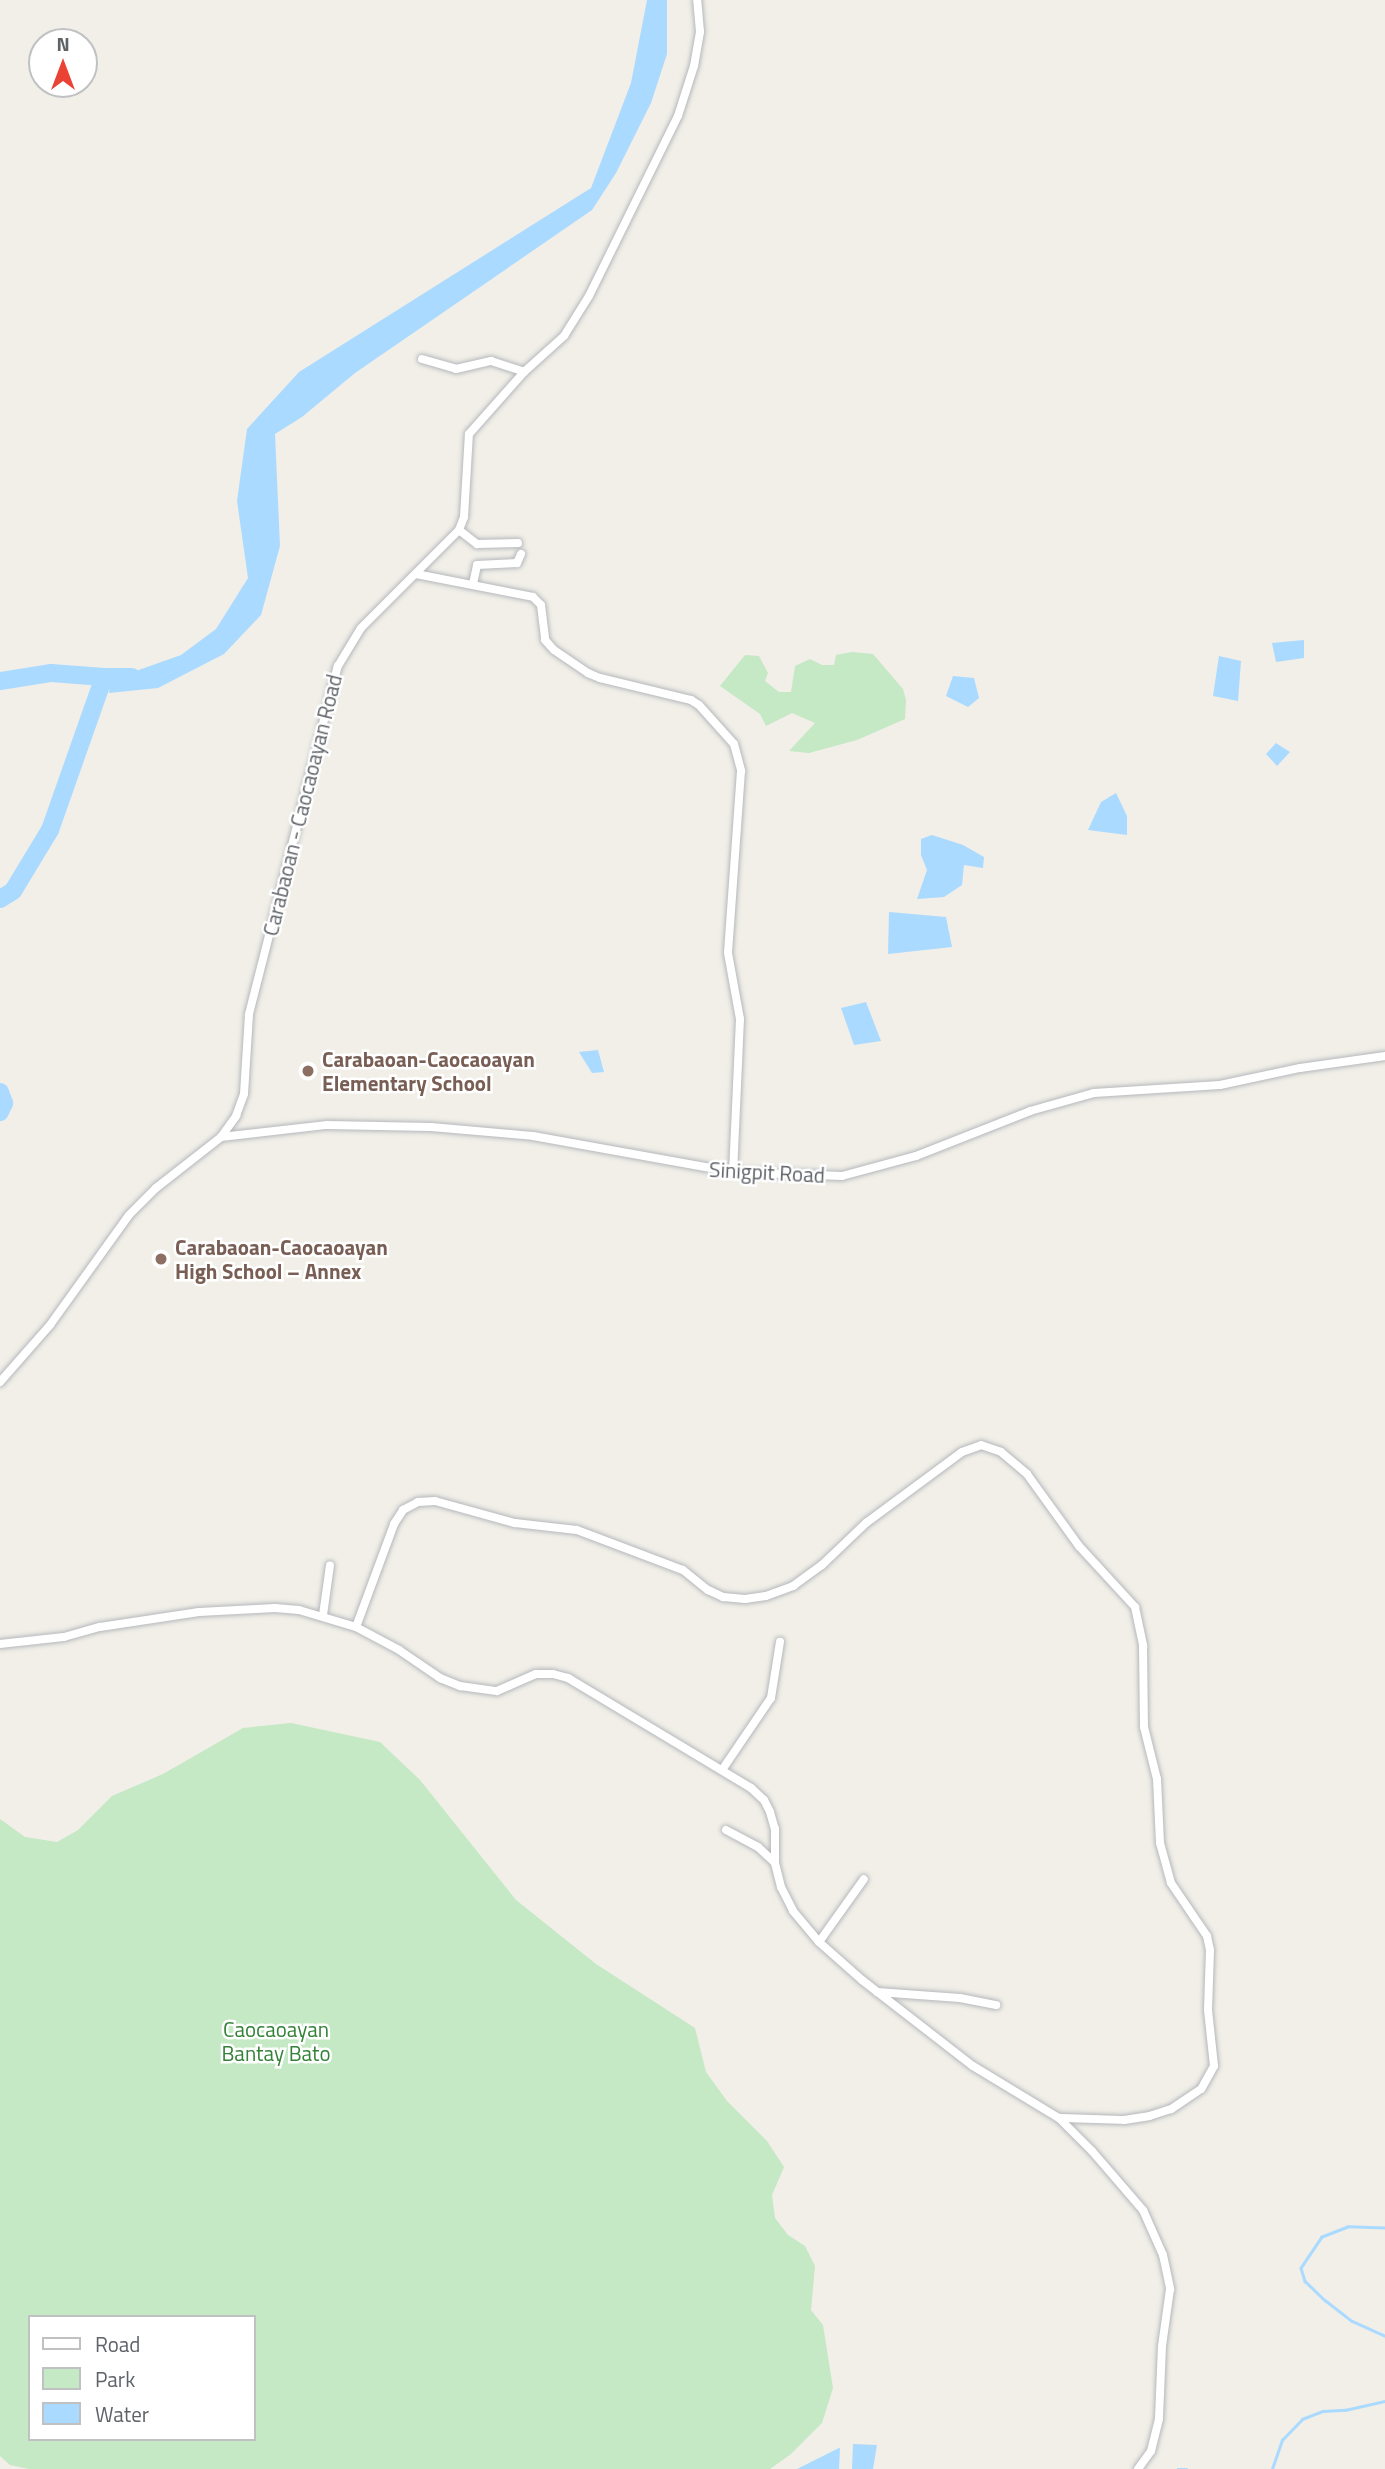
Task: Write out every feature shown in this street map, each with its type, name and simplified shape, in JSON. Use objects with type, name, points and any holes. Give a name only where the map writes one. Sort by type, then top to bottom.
[{"type":"street","points":[[518,542],[477,544],[459,530],[464,517],[469,434],[524,372],[564,336],[576,319],[678,116],[694,66],[700,32],[697,0]]},
{"type":"street","points":[[422,359],[461,369],[491,361],[524,372]]},
{"type":"street","name":"Carabaoan - Caocaoayan Road","points":[[0,1382],[50,1325],[128,1215],[156,1188],[221,1137],[236,1116],[244,1094],[244,1044],[249,1014],[338,666],[361,628],[459,530]]},
{"type":"street","points":[[472,584],[477,565],[517,563],[521,554]]},
{"type":"street","points":[[416,574],[533,597],[541,606],[545,640],[554,650],[591,674],[691,700],[699,705],[734,744],[741,771],[729,953],[740,1019],[733,1172]]},
{"type":"street","name":"Sinigpit Road","points":[[221,1137],[327,1125],[431,1127],[533,1136],[733,1172],[842,1176],[916,1156],[1030,1111],[1094,1093],[1220,1085],[1316,1065],[1385,1056]]},
{"type":"street","points":[[356,1627],[394,1524],[403,1510],[418,1502],[435,1501],[515,1522],[578,1530],[683,1570],[708,1590],[723,1597],[745,1599],[766,1596],[793,1586],[822,1565],[866,1523],[962,1452],[981,1445],[1001,1452],[1027,1474],[1079,1546],[1135,1607],[1143,1646],[1144,1727],[1157,1779],[1160,1843],[1171,1883],[1207,1936],[1210,1950],[1208,2010],[1214,2066],[1201,2089],[1171,2109],[1150,2116],[1125,2120],[1059,2118]]},
{"type":"street","points":[[323,1615],[330,1565]]},
{"type":"street","points":[[0,1644],[64,1637],[100,1626],[199,1612],[275,1608],[323,1615],[356,1627],[399,1650],[440,1678],[478,1690],[497,1691],[513,1687],[536,1674],[553,1674],[568,1678],[722,1770],[764,1800],[775,1829],[775,1863],[781,1887],[793,1911],[819,1942],[877,1992],[972,2066],[1059,2118],[1139,2204],[1163,2255],[1169,2276],[1159,2419],[1151,2451],[1138,2469]]},
{"type":"street","points":[[722,1770],[771,1698],[780,1642]]},
{"type":"street","points":[[726,1830],[758,1847],[775,1863]]},
{"type":"street","points":[[819,1942],[864,1880]]},
{"type":"street","points":[[877,1992],[961,1997],[996,2005]]},
{"type":"green space","points":[[852,652],[873,654],[903,689],[906,700],[905,719],[857,740],[809,753],[789,751],[815,723],[792,713],[766,726],[760,714],[720,686],[745,655],[759,656],[768,673],[765,681],[779,692],[791,692],[795,666],[810,659],[822,665],[834,665],[836,655]]},
{"type":"green space","name":"Caocaoayan Bantay Bato","points":[[291,1723],[380,1742],[420,1780],[516,1900],[596,1964],[695,2028],[706,2072],[727,2101],[767,2141],[784,2167],[772,2195],[775,2218],[788,2235],[805,2246],[815,2266],[811,2310],[823,2325],[833,2388],[822,2423],[791,2454],[770,2469],[29,2469],[10,2465],[0,2456],[0,1819],[25,1837],[57,1842],[78,1830],[112,1796],[163,1774],[243,1728]]},
{"type":"water","points":[[647,0],[667,0],[667,54],[651,103],[616,173],[592,210],[355,373],[302,417],[275,434],[280,546],[261,615],[224,654],[158,688],[109,693],[111,669],[133,672],[181,655],[216,629],[248,578],[237,501],[247,429],[299,372],[591,188],[631,83]]},
{"type":"water","points":[[1304,640],[1304,658],[1276,662],[1272,643]]},
{"type":"water","points":[[1219,656],[1241,661],[1238,701],[1213,696]]},
{"type":"water","points":[[953,676],[974,678],[979,698],[968,707],[946,696]]},
{"type":"water","points":[[1276,743],[1290,752],[1277,766],[1266,754]]},
{"type":"water","points":[[1116,793],[1127,816],[1127,835],[1088,830],[1101,802]]},
{"type":"water","points":[[932,835],[963,845],[984,857],[983,868],[964,865],[962,885],[944,897],[917,899],[927,870],[921,855],[921,839]]},
{"type":"water","points":[[889,912],[946,917],[952,947],[888,954]]},
{"type":"water","points":[[866,1002],[881,1041],[854,1045],[841,1008]]},
{"type":"water","points":[[598,1050],[604,1072],[592,1073],[579,1052]]},
{"type":"water","points":[[853,2444],[877,2445],[873,2469],[852,2469]]},
{"type":"water","points":[[839,2448],[839,2469],[797,2469]]},
{"type":"waterway","points":[[0,681],[51,673],[104,677]]},
{"type":"waterway","points":[[0,899],[13,891],[50,830],[104,677],[132,677]]},
{"type":"waterway","points":[[0,1092],[4,1103],[0,1112]]},
{"type":"waterway","points":[[1385,2228],[1348,2227],[1322,2237],[1301,2268],[1305,2281],[1325,2300],[1352,2321],[1385,2336]]},
{"type":"waterway","points":[[1272,2469],[1282,2440],[1302,2419],[1323,2411],[1345,2410],[1385,2401]]},
{"type":"waterway","points":[[1178,2469],[1187,2469]]},
{"type":"place","name":"Carabaoan-Caocaoayan Elementary School","points":[[308,1071]]},
{"type":"place","name":"Carabaoan-Caocaoayan High School – Annex","points":[[161,1259]]}]
